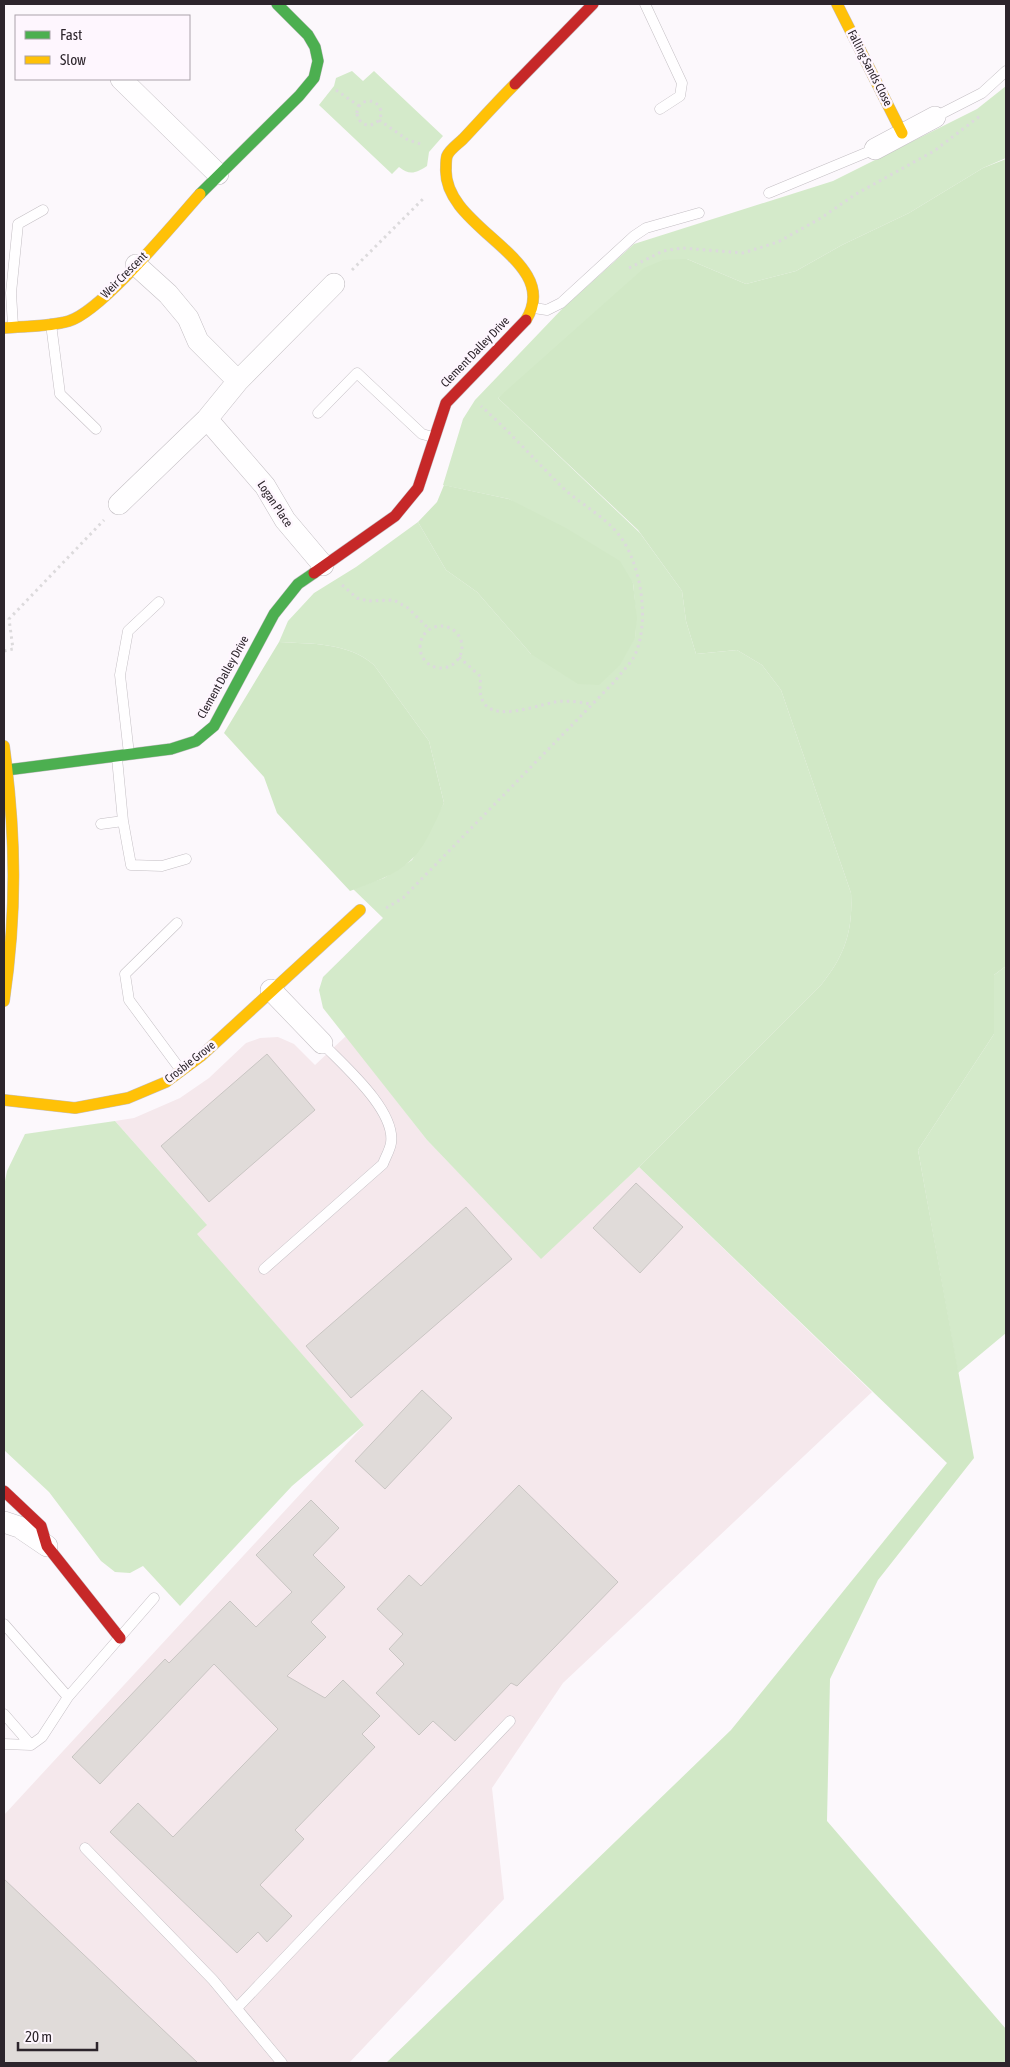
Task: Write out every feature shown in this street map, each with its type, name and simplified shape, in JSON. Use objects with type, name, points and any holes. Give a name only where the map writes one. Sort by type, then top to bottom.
[{"type":"street","name":"Weir Crescent","points":[[8,327],[69,320],[89,310],[136,265],[218,174],[299,96],[314,78],[318,61],[315,47],[308,35],[277,4]]},
{"type":"street","points":[[534,308],[535,293],[528,276],[521,266],[455,204],[444,179],[447,156],[594,4]]},
{"type":"street","name":"Falling Sands Close","points":[[837,4],[902,133]]},
{"type":"street","points":[[122,80],[218,174]]},
{"type":"street","points":[[875,149],[935,117]]},
{"type":"street","points":[[136,265],[168,294],[188,318],[198,341],[238,381]]},
{"type":"street","points":[[119,504],[207,420],[238,381],[334,284]]},
{"type":"street","name":"Clement Dalley Drive","points":[[7,770],[171,750],[196,741],[214,726],[274,614],[298,584],[396,516],[418,488],[446,403],[527,318],[534,308]]},
{"type":"street","name":"Logan Place","points":[[207,420],[265,486],[285,520],[323,565]]},
{"type":"street","points":[[4,746],[15,877],[9,915],[4,1001]]},
{"type":"street","name":"Crosbie Grove","points":[[4,1100],[75,1108],[128,1098],[166,1082],[201,1056],[360,910]]},
{"type":"street","points":[[271,990],[322,1043]]},
{"type":"street","points":[[4,1491],[40,1526],[47,1546]]},
{"type":"street","points":[[4,1522],[19,1527],[47,1546],[120,1638]]},
{"type":"lane","points":[[645,4],[682,83],[680,96],[660,110]]},
{"type":"lane","points":[[935,117],[982,93],[1006,71]]},
{"type":"lane","points":[[769,193],[822,173],[875,149]]},
{"type":"lane","points":[[8,327],[18,224],[43,210]]},
{"type":"lane","points":[[534,308],[547,310],[560,303],[634,236],[646,228],[699,213]]},
{"type":"lane","points":[[51,322],[60,394],[96,429]]},
{"type":"lane","points":[[318,413],[358,373],[422,434],[434,438]]},
{"type":"lane","points":[[129,754],[120,676],[128,631],[159,602]]},
{"type":"lane","points":[[117,756],[123,820],[131,865],[162,866],[186,859]]},
{"type":"lane","points":[[101,824],[123,820]]},
{"type":"lane","points":[[177,923],[124,974],[129,1000],[182,1071]]},
{"type":"lane","points":[[264,1269],[383,1164],[391,1142],[387,1119],[376,1100],[322,1043]]},
{"type":"lane","points":[[4,1744],[31,1745],[42,1737],[68,1697],[154,1598]]},
{"type":"lane","points":[[4,1624],[68,1697]]},
{"type":"lane","points":[[4,1714],[31,1745]]},
{"type":"lane","points":[[236,2008],[510,1721]]},
{"type":"lane","points":[[85,1848],[213,1980],[282,2063]]},
{"type":"path","points":[[368,101],[376,103],[381,110],[379,120],[372,125],[364,125],[356,116],[358,108],[368,101]]},
{"type":"path","points":[[628,269],[663,251],[682,248],[743,253],[778,242],[821,218],[856,194],[934,151],[983,114]]},
{"type":"path","points":[[379,120],[408,140],[420,143],[447,156]]},
{"type":"path","points":[[334,284],[345,278],[444,179]]},
{"type":"path","points":[[360,910],[376,911],[388,907],[402,898],[590,704],[615,681],[633,657],[640,638],[642,594],[637,568],[622,539],[611,527],[564,489],[460,387]]},
{"type":"path","points":[[480,405],[486,398]]},
{"type":"path","points":[[4,651],[13,649],[9,619],[119,504]]},
{"type":"path","points":[[323,565],[357,598],[368,601],[394,600],[408,608],[429,630]]},
{"type":"path","points":[[438,626],[445,626],[458,634],[462,647],[459,657],[445,668],[432,666],[422,658],[421,638],[429,630],[438,626]]},
{"type":"path","points":[[459,657],[481,677],[479,692],[481,700],[492,710],[514,711],[566,701],[590,704]]},
{"type":"shaded area","points":[[346,1036],[427,1140],[541,1258],[639,1167],[872,1392],[563,1683],[492,1788],[504,1899],[349,2063],[4,2063],[4,1815],[364,1425],[196,1234],[206,1224],[115,1121],[134,1118],[180,1098],[209,1078],[246,1043],[260,1038],[278,1037],[294,1044],[315,1065]]},
{"type":"green space","points":[[352,71],[363,81],[374,71],[443,136],[429,152],[427,166],[413,172],[406,172],[399,167],[392,174],[319,105],[334,86],[336,78]]},
{"type":"green space","points":[[1006,86],[1006,158],[983,168],[909,213],[842,245],[796,271],[746,284],[687,259],[498,398],[640,533],[682,591],[686,621],[696,654],[737,650],[762,665],[781,690],[851,893],[851,919],[846,942],[842,953],[821,985],[639,1167],[541,1259],[427,1140],[323,1008],[319,990],[323,977],[383,918],[353,889],[384,878],[412,860],[444,803],[429,741],[374,665],[364,657],[341,648],[316,644],[279,642],[288,621],[314,593],[356,567],[418,522],[446,570],[477,592],[531,654],[635,638],[636,615],[633,583],[509,499],[443,485],[463,419],[475,400],[562,309],[634,244],[833,181],[977,109]]},
{"type":"green space","points":[[1006,159],[1006,966],[994,975],[994,1034],[918,1150],[974,1458],[878,1580],[830,1679],[827,1821],[1006,2029],[1006,2063],[386,2063],[731,1730],[947,1463],[639,1167],[821,985],[842,953],[846,942],[851,919],[851,893],[781,690],[762,665],[737,650],[696,654],[686,621],[682,591],[638,530],[498,398],[644,268],[663,260],[687,259],[746,284],[796,271],[842,245],[909,213],[983,168]]},
{"type":"green space","points":[[444,485],[509,499],[566,528],[620,561],[633,583],[637,618],[635,638],[620,665],[599,685],[578,684],[531,654],[477,592],[446,570],[418,522],[437,502]]},
{"type":"green space","points":[[279,642],[316,644],[341,648],[364,657],[374,665],[429,741],[444,803],[430,833],[416,855],[405,866],[350,891],[277,813],[264,777],[224,733]]},
{"type":"green space","points":[[1006,966],[1006,1333],[958,1373],[918,1150],[994,1034],[994,975]]},
{"type":"green space","points":[[115,1121],[207,1225],[197,1234],[364,1425],[292,1486],[180,1606],[143,1566],[130,1573],[115,1572],[101,1561],[49,1492],[4,1450],[4,1186],[7,1171],[25,1134]]},
{"type":"building","points":[[267,1054],[315,1110],[209,1202],[161,1146]]},
{"type":"building","points":[[636,1183],[683,1227],[640,1273],[593,1228]]},
{"type":"building","points":[[466,1207],[512,1259],[351,1398],[306,1346]]},
{"type":"building","points":[[422,1390],[452,1418],[385,1489],[355,1461]]},
{"type":"building","points":[[519,1485],[618,1582],[517,1686],[511,1683],[455,1741],[433,1721],[419,1735],[376,1693],[404,1664],[389,1649],[403,1634],[377,1609],[409,1575],[421,1586]]},
{"type":"building","points":[[311,1500],[339,1528],[313,1555],[345,1587],[311,1622],[326,1637],[287,1676],[325,1698],[343,1680],[380,1716],[362,1734],[375,1747],[295,1830],[304,1839],[260,1885],[292,1916],[267,1942],[258,1932],[237,1953],[110,1832],[138,1803],[173,1837],[278,1729],[214,1664],[100,1784],[72,1757],[165,1659],[169,1663],[230,1601],[256,1627],[292,1592],[256,1555]]},
{"type":"building","points":[[4,1879],[198,2063],[4,2063]]},
{"type":"traffic: fast","points":[[200,194],[299,96],[314,78],[318,61],[315,47],[308,35],[277,4]]},
{"type":"traffic: fast","points":[[7,770],[171,749],[196,741],[214,726],[274,614],[298,584],[314,573]]},
{"type":"traffic: slow","points":[[837,4],[902,133]]},
{"type":"traffic: slow","points":[[515,84],[448,154],[446,168],[450,190],[462,209],[516,261],[529,279],[533,298],[526,320]]},
{"type":"traffic: slow","points":[[4,328],[61,323],[83,314],[100,301],[137,265],[200,194]]},
{"type":"traffic: slow","points":[[4,746],[13,843],[13,905],[4,1001]]},
{"type":"traffic: slow","points":[[4,1100],[75,1108],[128,1098],[166,1082],[201,1056],[360,910]]},
{"type":"traffic: jam","points":[[515,84],[593,4]]},
{"type":"traffic: jam","points":[[314,573],[395,516],[418,488],[446,403],[526,320]]},
{"type":"traffic: jam","points":[[4,1491],[41,1526],[47,1546],[120,1638]]}]
